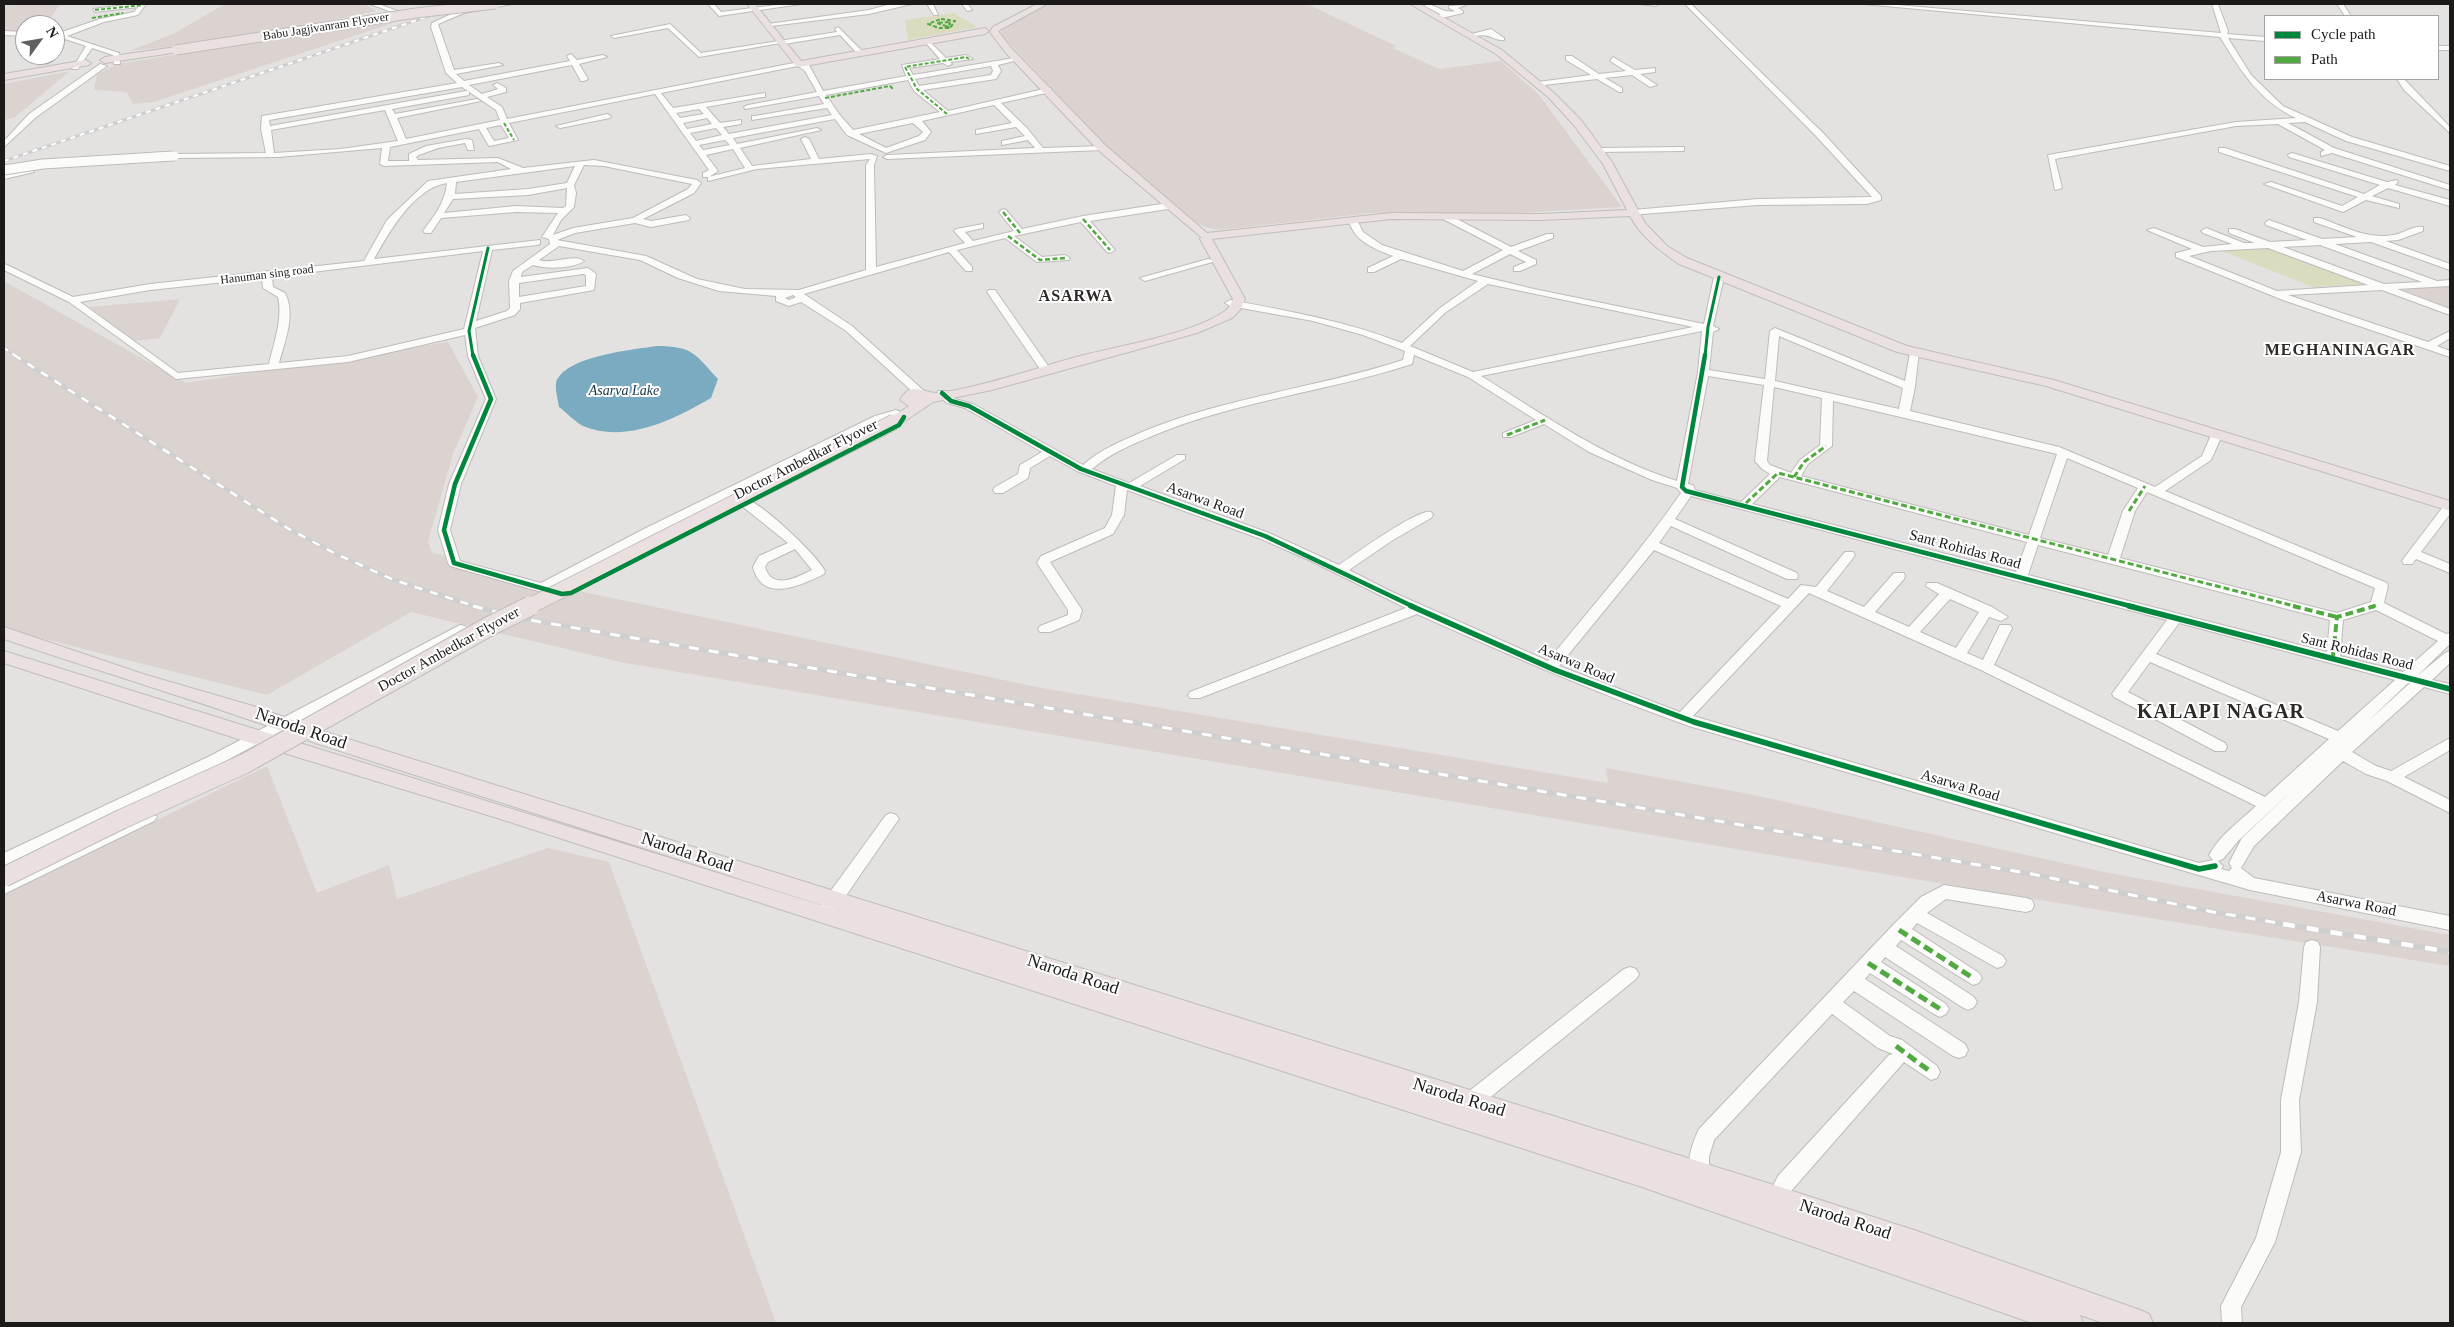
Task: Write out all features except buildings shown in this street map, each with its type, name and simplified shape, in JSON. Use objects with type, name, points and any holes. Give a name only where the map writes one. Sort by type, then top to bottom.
[{"type":"main road","name":"Babu Jagjivanram Flyover","points":[[158,53],[399,16],[495,4]]},
{"type":"main road","points":[[801,64],[991,30],[1037,4]]},
{"type":"main road","points":[[801,64],[858,51],[991,30],[1043,4]]},
{"type":"main road","points":[[1423,4],[1501,50],[1541,85],[1571,115],[1598,150],[1645,232],[1669,252],[1725,279],[1915,353],[2049,383],[2450,506]]},
{"type":"main road","points":[[1423,4],[1480,40],[1541,85]]},
{"type":"main road","points":[[755,6],[771,24],[781,42]]},
{"type":"main road","points":[[755,6],[781,42],[801,64]]},
{"type":"main road","points":[[991,30],[1014,60],[1046,91]]},
{"type":"main road","points":[[895,418],[919,398],[949,396],[1168,335],[1212,318],[1234,303],[1237,294],[1202,237],[1164,207],[1099,148],[991,30]]},
{"type":"main road","points":[[4,78],[83,70],[110,62],[158,53]]},
{"type":"main road","points":[[110,62],[158,53]]},
{"type":"main road","points":[[1202,237],[1398,216],[1541,218],[1633,213]]},
{"type":"main road","points":[[1202,237],[1211,261],[1234,303]]},
{"type":"main road","name":"Doctor Ambedkar Flyover","points":[[4,868],[250,754],[461,635],[895,418]]},
{"type":"main road","name":"Doctor Ambedkar Flyover","points":[[4,877],[113,823],[244,764],[488,628],[895,418]]},
{"type":"main road","name":"Naroda Road","points":[[4,633],[137,678],[247,711],[313,735],[829,907],[1706,1182],[1777,1198],[1917,1244],[2140,1323]]},
{"type":"main road","name":"Naroda Road","points":[[4,657],[257,737],[829,907],[1470,1102],[1706,1182],[2070,1323]]},
{"type":"street","points":[[92,20],[97,7],[143,4]]},
{"type":"street","points":[[92,20],[136,14],[143,4]]},
{"type":"street","points":[[147,54],[402,14],[373,4]]},
{"type":"street","points":[[482,127],[492,144],[514,140],[499,110],[468,92],[450,73],[434,28],[435,23],[462,11],[509,4]]},
{"type":"street","points":[[711,4],[719,14],[755,6],[798,4]]},
{"type":"street","points":[[771,24],[869,12],[894,4],[906,6]]},
{"type":"street","points":[[930,4],[936,14]]},
{"type":"street","points":[[965,4],[969,10]]},
{"type":"street","points":[[1444,15],[1461,12],[1450,7],[1462,4]]},
{"type":"street","points":[[1643,4],[1656,4]]},
{"type":"street","points":[[1633,213],[1747,202],[1871,201],[1878,198],[1820,135],[1688,4]]},
{"type":"street","points":[[1867,4],[2223,36],[2264,38]]},
{"type":"street","points":[[2215,4],[2225,31],[2223,36],[2248,76],[2280,108],[2349,139],[2431,165],[2450,173]]},
{"type":"street","points":[[2340,4],[2347,15]]},
{"type":"street","points":[[1977,5],[1983,13]]},
{"type":"street","points":[[65,32],[92,20],[123,13]]},
{"type":"street","points":[[614,36],[670,26],[699,55],[840,31],[858,51]]},
{"type":"street","points":[[1475,34],[1495,33]]},
{"type":"street","points":[[65,37],[117,54],[110,62]]},
{"type":"street","points":[[927,40],[954,69]]},
{"type":"street","points":[[4,147],[32,116],[83,70],[90,46]]},
{"type":"street","points":[[590,51],[599,49]]},
{"type":"street","points":[[582,52],[571,54],[574,62],[583,70],[584,79]]},
{"type":"street","points":[[270,155],[264,119],[604,57]]},
{"type":"street","points":[[947,114],[918,89],[905,67],[966,57],[969,59]]},
{"type":"street","points":[[1569,58],[1619,90]]},
{"type":"street","points":[[1613,59],[1653,85]]},
{"type":"street","points":[[743,99],[755,119],[803,109],[826,100],[910,77],[1014,60]]},
{"type":"street","points":[[4,169],[51,163],[175,156],[270,155],[340,151],[386,145],[801,64],[826,100],[834,117],[850,133],[880,155]]},
{"type":"street","points":[[918,89],[994,77],[997,71],[994,64]]},
{"type":"street","points":[[450,73],[499,65]]},
{"type":"street","points":[[4,133],[27,112],[83,70]]},
{"type":"street","points":[[4,147],[13,146],[40,118],[90,80],[83,70]]},
{"type":"street","points":[[265,129],[583,70]]},
{"type":"street","points":[[1541,85],[1652,70]]},
{"type":"street","points":[[2402,80],[2450,131]]},
{"type":"street","points":[[392,117],[478,99],[503,90],[497,85]]},
{"type":"street","points":[[672,111],[816,86]]},
{"type":"street","points":[[748,107],[798,99],[826,100],[890,86],[894,90]]},
{"type":"street","points":[[794,90],[803,109]]},
{"type":"street","points":[[850,133],[947,114],[1046,91]]},
{"type":"street","points":[[657,92],[703,153],[714,171],[709,177]]},
{"type":"street","points":[[384,98],[403,142]]},
{"type":"street","points":[[996,103],[1039,148]]},
{"type":"street","points":[[701,106],[753,167]]},
{"type":"street","points":[[573,109],[583,121],[591,126],[608,120]]},
{"type":"street","points":[[679,121],[709,115]]},
{"type":"street","points":[[696,143],[834,117]]},
{"type":"street","points":[[875,270],[870,165],[880,155],[922,138],[926,132],[917,120]]},
{"type":"street","points":[[2058,188],[2051,157],[2236,124],[2308,120]]},
{"type":"street","points":[[560,126],[583,121]]},
{"type":"street","points":[[2279,121],[2331,150],[2450,188]]},
{"type":"street","points":[[687,132],[738,122]]},
{"type":"street","points":[[979,132],[1017,124]]},
{"type":"street","points":[[703,153],[817,130]]},
{"type":"street","points":[[1012,135],[1028,135]]},
{"type":"street","points":[[1005,143],[1028,135]]},
{"type":"street","points":[[805,139],[816,161]]},
{"type":"street","points":[[414,162],[413,154],[424,149],[466,141],[469,142],[471,148]]},
{"type":"street","points":[[2350,142],[2450,169]]},
{"type":"street","points":[[866,144],[880,155]]},
{"type":"street","points":[[386,145],[384,164],[445,160],[504,161],[520,170]]},
{"type":"street","points":[[431,183],[520,170],[580,164],[603,164],[648,176],[695,180],[753,167],[880,155],[912,156],[1099,148]]},
{"type":"street","points":[[1598,150],[1681,149]]},
{"type":"street","points":[[2222,150],[2396,206]]},
{"type":"street","points":[[2290,172],[2331,150]]},
{"type":"street","points":[[2292,155],[2450,203]]},
{"type":"street","points":[[4,169],[172,160],[188,156]]},
{"type":"street","points":[[367,263],[390,222],[431,183],[445,160]]},
{"type":"street","points":[[4,267],[72,300],[176,376],[348,360],[470,328],[511,313],[515,309],[514,281],[518,271],[533,261],[549,240],[556,219],[563,211],[570,207],[572,193],[570,185],[580,164]]},
{"type":"street","points":[[2268,184],[2343,209],[2387,185],[2431,165]]},
{"type":"street","points":[[4,176],[22,168]]},
{"type":"street","points":[[498,194],[507,172]]},
{"type":"street","points":[[428,232],[436,216],[450,197],[452,180]]},
{"type":"street","points":[[549,240],[573,231],[635,220],[691,192],[695,180]]},
{"type":"street","points":[[450,197],[498,194],[570,185]]},
{"type":"street","points":[[2419,195],[2428,190]]},
{"type":"street","points":[[798,297],[840,280],[1020,233],[1083,219],[1164,207]]},
{"type":"street","points":[[436,216],[545,208],[563,211]]},
{"type":"street","points":[[1003,212],[1020,233]]},
{"type":"street","points":[[1446,217],[1533,262],[1517,269]]},
{"type":"street","points":[[635,220],[651,224],[686,218]]},
{"type":"street","points":[[1083,219],[1110,250]]},
{"type":"street","points":[[1353,220],[1354,228],[1363,238],[1377,246],[1463,275],[1598,307],[1711,328]]},
{"type":"street","points":[[2317,220],[2450,268]]},
{"type":"street","points":[[2269,223],[2326,242],[2437,284]]},
{"type":"street","points":[[972,245],[955,232],[980,226]]},
{"type":"street","points":[[2420,229],[2400,237],[2374,240],[2200,249],[2179,254],[2275,294],[2450,354]]},
{"type":"street","points":[[2151,230],[2200,249]]},
{"type":"street","points":[[2206,231],[2245,246]]},
{"type":"street","points":[[2232,231],[2450,312]]},
{"type":"street","points":[[1008,236],[1040,260],[1065,258]]},
{"type":"street","points":[[1463,275],[1509,250],[1550,236]]},
{"type":"street","name":"Hanuman sing road","points":[[72,300],[150,287],[267,275],[549,240],[642,258],[696,282],[714,287],[782,296],[783,302],[798,297]]},
{"type":"street","points":[[488,248],[470,328],[473,356],[491,399],[455,484],[444,530],[454,563],[562,594],[571,593],[899,424],[895,418],[879,418],[542,588]]},
{"type":"street","points":[[952,250],[969,269]]},
{"type":"street","points":[[1371,270],[1402,255]]},
{"type":"street","points":[[533,261],[539,264],[579,261]]},
{"type":"street","points":[[1145,278],[1211,261]]},
{"type":"street","points":[[514,281],[583,271],[588,271],[591,274],[591,288],[515,301]]},
{"type":"street","points":[[267,275],[268,288],[282,295],[284,300],[283,328],[273,367]]},
{"type":"street","points":[[1550,668],[1630,568],[1652,544],[1687,489],[1707,372],[1711,328],[1725,279]]},
{"type":"street","points":[[819,306],[827,292],[840,280]]},
{"type":"street","points":[[1406,348],[1443,310],[1487,280]]},
{"type":"street","points":[[2275,294],[2450,283]]},
{"type":"street","points":[[992,292],[1045,368]]},
{"type":"street","points":[[798,297],[819,306],[919,398]]},
{"type":"street","points":[[798,297],[865,349],[892,366],[919,398]]},
{"type":"street","points":[[1234,303],[1314,318],[1406,348],[1472,375],[1593,450],[1687,489],[2022,574],[2415,678],[2450,685]]},
{"type":"street","points":[[1472,375],[1587,350],[1711,328]]},
{"type":"street","points":[[1910,387],[1775,332],[1762,461],[1766,467],[1794,478],[2337,617],[2377,605],[2448,639],[2415,678],[2341,753],[2248,842],[2236,868]]},
{"type":"street","points":[[2429,346],[2450,334]]},
{"type":"street","points":[[1084,470],[1096,458],[1162,426],[1236,404],[1370,375],[1408,362],[1406,348]]},
{"type":"street","points":[[1904,413],[1915,353]]},
{"type":"street","points":[[1707,372],[1828,396],[2055,449],[2382,586],[2377,605]]},
{"type":"street","name":"Asarwa Road","points":[[949,396],[1084,470],[1265,536],[1417,609],[1550,668],[1632,701],[1683,718],[2211,864],[2230,858],[2250,884],[2450,923]]},
{"type":"street","points":[[1794,478],[1804,462],[1826,446],[1828,396]]},
{"type":"street","points":[[1507,435],[1545,420]]},
{"type":"street","points":[[2113,559],[2129,511],[2151,489],[2207,458],[2216,435]]},
{"type":"street","points":[[999,490],[1024,476],[1024,467],[1049,452]]},
{"type":"street","points":[[2022,574],[2063,453]]},
{"type":"street","points":[[1045,629],[1074,617],[1075,610],[1043,563],[1044,559],[1109,531],[1119,518],[1126,485],[1181,457]]},
{"type":"street","points":[[1746,504],[1778,472]]},
{"type":"street","name":"Sant Rohidas Road","points":[[1687,489],[2176,618],[2415,678],[2450,689]]},
{"type":"street","points":[[746,503],[796,544]]},
{"type":"street","points":[[2450,506],[2411,557],[2450,569]]},
{"type":"street","points":[[1340,571],[1389,537],[1427,515]]},
{"type":"street","points":[[1668,520],[1792,576]]},
{"type":"street","points":[[1652,544],[1788,605]]},
{"type":"street","points":[[1819,592],[1848,555]]},
{"type":"street","points":[[1867,613],[1899,576]]},
{"type":"street","points":[[1932,586],[1987,610],[2003,623],[1986,667]]},
{"type":"street","points":[[1683,718],[1806,588],[1959,654],[2267,804]]},
{"type":"street","points":[[1912,633],[1948,593]]},
{"type":"street","points":[[1195,696],[1417,609]]},
{"type":"street","points":[[1959,654],[1987,610]]},
{"type":"street","points":[[2333,656],[2337,617]]},
{"type":"street","points":[[2176,618],[2119,694],[2220,747]]},
{"type":"street","points":[[4,860],[257,737],[460,629]]},
{"type":"street","points":[[2149,656],[2340,738]]},
{"type":"street","points":[[2250,884],[2211,864],[2233,836],[2340,738],[2415,678],[2450,656]]},
{"type":"street","points":[[4,888],[313,735]]},
{"type":"street","points":[[2392,777],[2450,743]]},
{"type":"street","points":[[2341,753],[2371,770],[2392,777],[2446,801]]},
{"type":"street","points":[[829,907],[890,818]]},
{"type":"street","points":[[1706,1182],[1699,1156],[1706,1135],[1830,1002],[1927,902],[1944,892],[2026,905]]},
{"type":"street","points":[[1915,914],[1997,961]]},
{"type":"street","points":[[1899,930],[1973,978]]},
{"type":"street","points":[[1883,947],[1968,1002]]},
{"type":"street","points":[[2232,1323],[2231,1306],[2265,1242],[2291,1152],[2290,1100],[2308,1002],[2312,947]]},
{"type":"street","points":[[1868,963],[1940,1009]]},
{"type":"street","points":[[1470,1102],[1630,974]]},
{"type":"street","points":[[1852,980],[1959,1050]]},
{"type":"street","points":[[1830,1002],[1884,1042],[1896,1046],[1932,1072]]},
{"type":"street","points":[[1777,1198],[1785,1183],[1895,1061]]},
{"type":"shaded area","points":[[60,4],[53,15],[15,15],[15,32],[4,31],[4,6]]},
{"type":"shaded area","points":[[225,4],[364,4],[377,11],[288,29],[186,45],[129,51],[173,34]]},
{"type":"shaded area","points":[[1048,4],[1307,4],[1396,46],[1393,48],[1439,69],[1501,61],[1539,95],[1622,207],[1516,213],[1372,213],[1218,230],[1205,227],[1186,217],[1103,142],[1002,36],[1002,28]]},
{"type":"shaded area","points":[[414,16],[154,102],[133,104],[127,92],[94,90],[97,74],[117,64]]},
{"type":"shaded area","points":[[70,71],[14,118],[4,120],[4,84]]},
{"type":"shaded area","points":[[4,281],[186,383],[448,342],[478,397],[453,454],[428,542],[432,552],[512,577],[1042,688],[1608,783],[1606,768],[1749,794],[2104,872],[2450,935],[2450,966],[2100,910],[625,663],[411,612],[267,695],[4,629]]},
{"type":"shaded area","points":[[2450,286],[2450,308],[2404,290],[2406,289]]},
{"type":"shaded area","points":[[180,299],[160,338],[134,341],[89,307]]},
{"type":"shaded area","points":[[267,766],[317,893],[389,865],[397,899],[548,848],[609,862],[776,1323],[4,1323],[4,895]]},
{"type":"green space","points":[[954,13],[977,27],[908,40],[905,20]]},
{"type":"green space","points":[[2271,247],[2365,284],[2313,287],[2217,249]]},
{"type":"water","name":"Asarva Lake","points":[[668,346],[686,350],[698,358],[718,379],[711,398],[666,421],[633,431],[599,431],[583,426],[559,407],[556,383],[562,374],[572,366],[585,360],[616,352]]},
{"type":"railway","points":[[4,161],[464,4]]},
{"type":"railway","points":[[4,348],[16,356]]},
{"type":"railway","points":[[14,355],[289,529],[336,554],[394,580],[477,607]]},
{"type":"railway","points":[[473,606],[519,618],[604,633],[2032,874],[2213,912],[2290,925]]},
{"type":"railway","points":[[2283,924],[2450,952]]},
{"type":"marked path","points":[[95,10],[143,5]]},
{"type":"marked path","points":[[92,18],[123,13]]},
{"type":"marked path","points":[[946,26],[937,23],[949,22],[950,24],[946,26],[950,28],[939,28],[928,24],[941,19],[955,21],[950,28]]},
{"type":"marked path","points":[[947,114],[917,89],[905,67],[966,57],[969,59]]},
{"type":"marked path","points":[[825,98],[890,86],[894,90]]},
{"type":"marked path","points":[[504,123],[514,140]]},
{"type":"marked path","points":[[1003,212],[1020,233]]},
{"type":"marked path","points":[[1083,219],[1110,250]]},
{"type":"marked path","points":[[1008,236],[1040,260],[1065,258]]},
{"type":"marked path","points":[[1507,435],[1545,420]]},
{"type":"marked path","points":[[1794,477],[1804,462],[1826,446]]},
{"type":"marked path","points":[[1746,503],[1778,473],[2337,617]]},
{"type":"marked path","points":[[2129,511],[2145,486]]},
{"type":"marked path","points":[[2333,656],[2337,617],[2377,605]]},
{"type":"marked path","points":[[1899,930],[1973,978]]},
{"type":"marked path","points":[[1868,963],[1940,1009]]},
{"type":"marked path","points":[[1896,1046],[1931,1072]]},
{"type":"cycle path","points":[[488,248],[469,331],[473,356],[491,399],[455,484],[444,530],[454,563],[562,594],[571,593],[899,425],[904,417]]},
{"type":"cycle path","points":[[1719,277],[1708,327],[1703,372],[1682,487],[1686,491],[2450,689]]},
{"type":"cycle path","points":[[942,393],[951,401],[969,406],[1081,469],[1265,536],[1313,557],[1385,594],[1555,670],[1633,701],[1694,722],[2199,869],[2215,866]]},
{"type":"district","name":"ASARWA","points":[[1076,297]]},
{"type":"district","name":"MEGHANINAGAR","points":[[2340,351]]},
{"type":"district","name":"KALAPI NAGAR","points":[[2221,713]]}]
